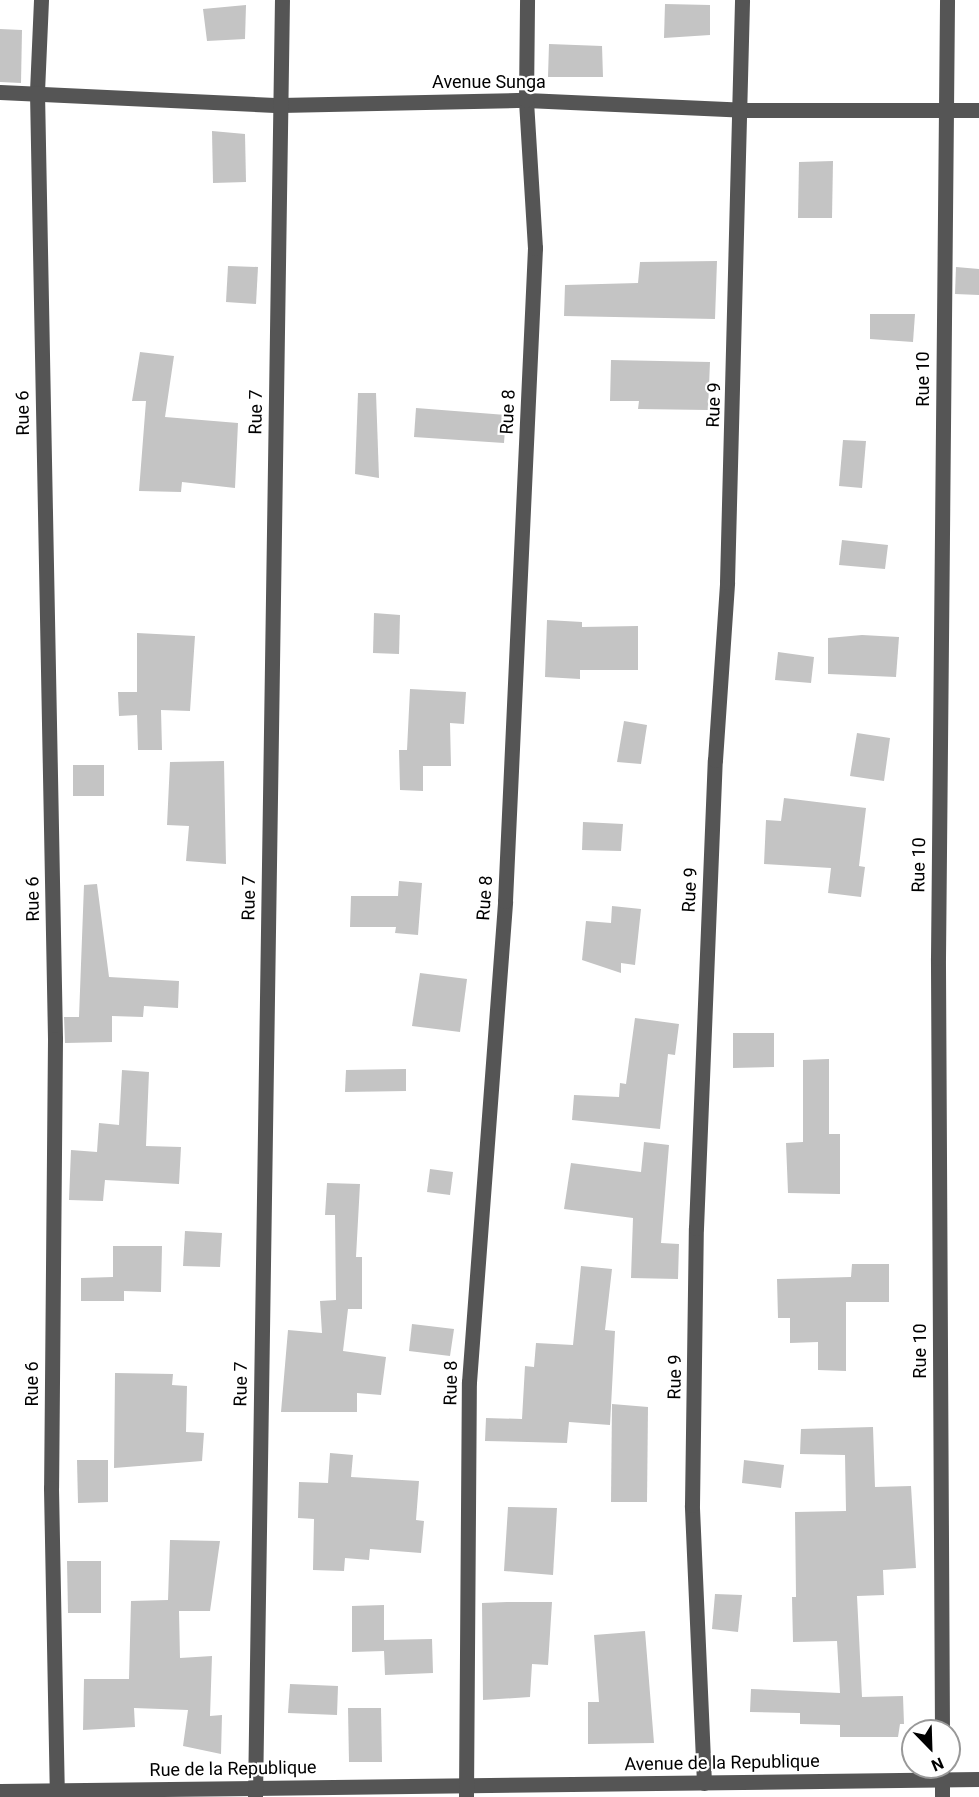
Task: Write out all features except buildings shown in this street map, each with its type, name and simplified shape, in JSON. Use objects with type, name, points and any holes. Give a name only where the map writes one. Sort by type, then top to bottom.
[{"type":"street","name":"Rue 6","points":[[41,0],[37,92],[55,1039],[51,1488],[57,1794]]},
{"type":"street","name":"Rue 7","points":[[255,1793],[282,0]]},
{"type":"street","name":"Rue 8","points":[[466,1791],[469,1382],[505,902],[531,337],[534,248],[526,100],[527,0]]},
{"type":"street","name":"Rue 9","points":[[704,1783],[692,1505],[696,1240],[715,772],[727,582],[743,110],[742,0]]},
{"type":"street","name":"Rue 10","points":[[942,1719],[938,958],[948,109],[947,0]]},
{"type":"street","name":"Avenue Sunga","points":[[0,92],[280,105],[526,100],[743,110],[979,110]]},
{"type":"street","name":"Avenue de la Republique","points":[[466,1791],[901,1775]]},
{"type":"street","name":"Avenue de la Republique","points":[[961,1776],[979,1779]]},
{"type":"street","points":[[942,1779],[942,1797]]},
{"type":"street","name":"Rue de la Republique","points":[[0,1791],[57,1794],[466,1791]]}]
